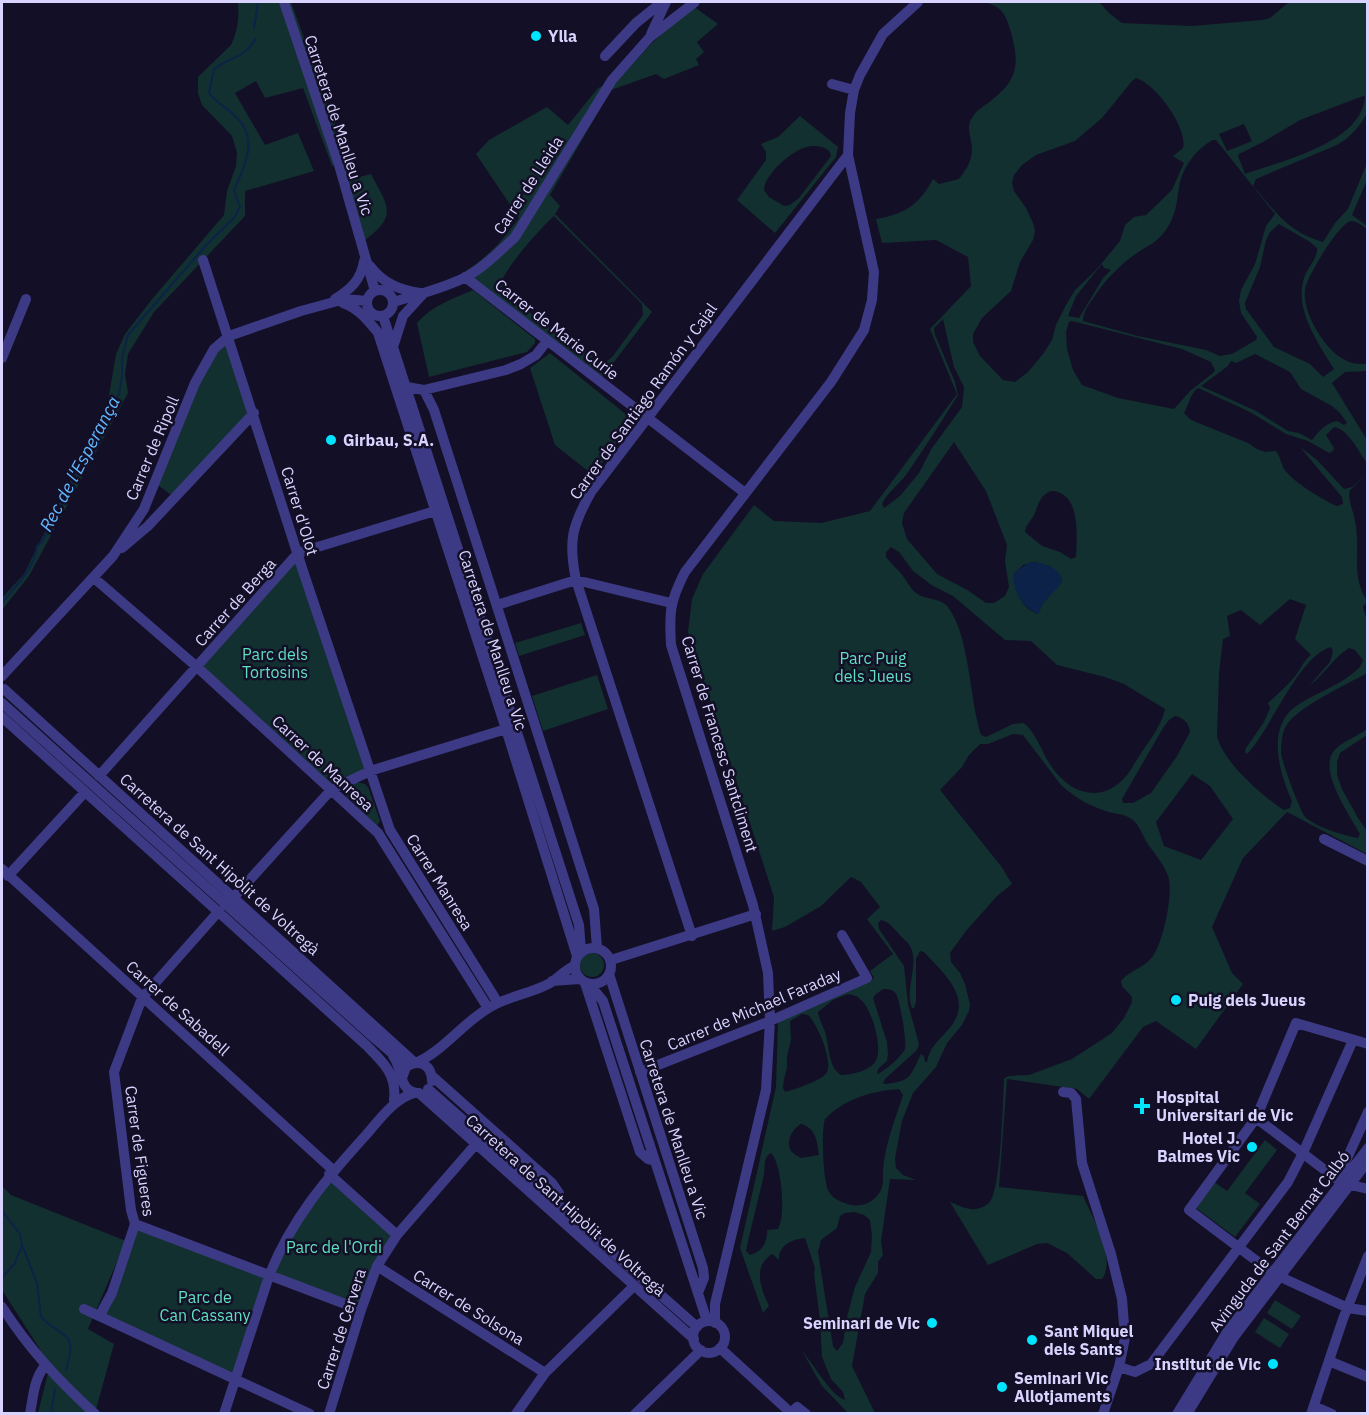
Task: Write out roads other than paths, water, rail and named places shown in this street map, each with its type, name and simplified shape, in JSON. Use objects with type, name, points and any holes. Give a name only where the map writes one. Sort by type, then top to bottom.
[{"type":"street","name":"Carretera de Manlleu a Vic","points":[[284,2],[339,165],[375,291]]},
{"type":"street","name":"Carrer de Lleida","points":[[650,37],[664,2]]},
{"type":"street","name":"Carrer de Lleida","points":[[605,56],[636,23],[664,2]]},
{"type":"street","name":"Carrer de Lleida","points":[[393,302],[423,294],[465,277],[495,256],[515,237],[612,80],[650,37],[695,2]]},
{"type":"street","name":"Carrer de Francesc Santcliment","points":[[711,1322],[766,1090],[770,1021],[768,973],[756,914],[671,645],[671,603],[685,572],[831,382],[864,330],[872,300],[874,272],[848,155],[850,113],[854,90],[860,75],[883,34],[918,2]]},
{"type":"street","points":[[832,84],[854,90]]},
{"type":"street","name":"Carrer de Santiago Ramón y Cajal","points":[[692,936],[576,580],[571,556],[573,532],[577,517],[591,492],[848,155]]},
{"type":"street","name":"Carretera de Manlleu a Vic","points":[[365,258],[376,274],[386,282],[397,288],[423,294]]},
{"type":"street","points":[[333,302],[356,284],[362,273],[365,258]]},
{"type":"street","name":"Carrer d'Olot","points":[[203,260],[370,771]]},
{"type":"street","name":"Carrer de Marie Curie","points":[[465,277],[745,493]]},
{"type":"street","points":[[375,291],[387,292],[393,302],[391,310],[383,316],[371,313],[367,301],[375,291]]},
{"type":"street","points":[[395,348],[403,316],[423,294]]},
{"type":"street","points":[[2,358],[26,299]]},
{"type":"street","name":"Carrer de Ripoll","points":[[2,676],[113,556],[144,509],[195,383],[214,349],[229,336],[333,302],[345,299],[367,301]]},
{"type":"street","name":"Carretera de Manlleu a Vic","points":[[333,302],[355,307],[395,348]]},
{"type":"street","name":"Carretera de Manlleu a Vic","points":[[383,316],[581,931],[596,947]]},
{"type":"street","name":"Carretera de Manlleu a Vic","points":[[378,333],[506,729],[577,958]]},
{"type":"street","points":[[407,387],[424,390],[520,364],[536,355],[547,341]]},
{"type":"street","name":"Carretera de Manlleu a Vic","points":[[424,390],[434,410],[594,909],[596,947]]},
{"type":"street","points":[[113,556],[148,526],[254,413]]},
{"type":"street","name":"Carrer de Berga","points":[[99,776],[298,554],[435,511]]},
{"type":"street","name":"Carrer de Manresa","points":[[94,578],[197,667],[378,833],[493,1006]]},
{"type":"street","points":[[497,605],[576,580],[671,603]]},
{"type":"street","name":"Carretera de Sant Hipòlit de Voltregà","points":[[2,693],[234,897],[414,1063]]},
{"type":"street","name":"Carretera de Sant Hipòlit de Voltregà","points":[[2,693],[391,1052],[400,1060],[414,1063]]},
{"type":"street","name":"Carretera de Sant Hipòlit de Voltregà","points":[[2,717],[219,910],[366,1045],[390,1071],[395,1083],[394,1100]]},
{"type":"street","points":[[234,897],[332,790],[370,771],[506,729]]},
{"type":"street","name":"Carrer Manresa","points":[[370,771],[390,830],[493,1006]]},
{"type":"street","points":[[5,873],[85,792]]},
{"type":"street","points":[[1324,839],[1368,861]]},
{"type":"street","name":"Carrer de Sabadell","points":[[5,873],[91,949],[397,1235]]},
{"type":"street","name":"Carrer de Figueres","points":[[100,1315],[112,1293],[135,1224],[131,1210],[114,1072],[142,998],[219,910]]},
{"type":"street","points":[[611,960],[756,914]]},
{"type":"street","name":"Carretera de Manlleu a Vic","points":[[577,958],[581,931]]},
{"type":"street","name":"Carrer de Michael Faraday","points":[[640,1072],[770,1021],[867,978],[842,935]]},
{"type":"street","points":[[387,1111],[403,1081],[404,1069],[431,1055],[470,1021],[493,1006],[552,981],[577,958],[596,947],[606,952],[611,960],[606,977],[598,983],[552,981]]},
{"type":"street","points":[[577,958],[576,973],[585,982],[640,1152],[648,1159],[655,1161]]},
{"type":"street","name":"Carretera de Manlleu a Vic","points":[[606,977],[603,1001],[698,1293],[711,1322]]},
{"type":"street","name":"Carretera de Manlleu a Vic","points":[[606,977],[640,1072],[703,1268],[704,1278],[698,1293]]},
{"type":"street","name":"Carretera de Manlleu a Vic","points":[[585,982],[603,1001]]},
{"type":"street","points":[[1368,1044],[1296,1023],[1256,1118],[1189,1210],[1276,1274],[1348,1308],[1368,1311]]},
{"type":"street","points":[[1119,1367],[1135,1372],[1151,1364],[1288,1182],[1353,1040]]},
{"type":"street","name":"Carretera de Sant Hipòlit de Voltregà","points":[[366,1045],[391,1052],[398,1062],[403,1081]]},
{"type":"street","points":[[224,1413],[269,1276],[296,1221],[331,1172],[387,1111],[401,1099],[420,1091],[431,1083],[435,1059],[444,1045]]},
{"type":"street","points":[[414,1063],[426,1065],[432,1075]]},
{"type":"street","name":"Carretera de Sant Hipòlit de Voltregà","points":[[432,1075],[552,1183],[559,1193],[558,1205]]},
{"type":"street","points":[[403,1081],[407,1089],[420,1091]]},
{"type":"street","name":"Carretera de Sant Hipòlit de Voltregà","points":[[420,1091],[694,1339]]},
{"type":"street","name":"Carretera de Sant Hipòlit de Voltregà","points":[[420,1091],[558,1205],[697,1328]]},
{"type":"street","points":[[1063,1092],[1071,1094],[1076,1100],[1082,1163],[1111,1254],[1122,1299],[1125,1338],[1119,1367],[1104,1413]]},
{"type":"street","points":[[1346,1183],[1344,1165],[1368,1112]]},
{"type":"street","points":[[1256,1118],[1346,1183],[1368,1189]]},
{"type":"street","name":"Carrer de Cervera","points":[[329,1413],[377,1266],[397,1235],[476,1144]]},
{"type":"street","name":"Avinguda de Sant Bernat Calbó","points":[[1177,1413],[1227,1332],[1276,1274],[1346,1183],[1368,1148]]},
{"type":"street","name":"Avinguda de Sant Bernat Calbó","points":[[1346,1183],[1368,1161]]},
{"type":"street","points":[[135,1224],[361,1310]]},
{"type":"street","points":[[1332,1413],[1313,1410],[1368,1256]]},
{"type":"street","name":"Carrer de Solsona","points":[[377,1266],[545,1373]]},
{"type":"street","points":[[516,1413],[545,1373],[631,1283],[626,1266]]},
{"type":"street","name":"Avinguda de Sant Bernat Calbó","points":[[1187,1413],[1276,1274]]},
{"type":"street","points":[[84,1309],[310,1413]]},
{"type":"street","points":[[3,1312],[45,1366],[95,1413]]},
{"type":"street","points":[[711,1322],[724,1333],[724,1341],[720,1348],[711,1353],[701,1350],[694,1339],[697,1328],[711,1322]]},
{"type":"street","points":[[720,1348],[791,1413],[797,1407],[806,1413]]},
{"type":"street","points":[[635,1413],[701,1350]]},
{"type":"street","points":[[1329,1361],[1368,1377]]},
{"type":"street","points":[[30,1413],[36,1383],[45,1366]]},
{"type":"water","points":[[1030,562],[1045,564],[1053,568],[1062,578],[1060,585],[1043,603],[1038,614],[1019,597],[1014,584],[1015,572]]},
{"type":"waterway","name":"Rec de l'Esperança","points":[[254,28],[258,2]]},
{"type":"waterway","name":"Rec de l'Esperança","points":[[2,603],[28,570],[37,546],[42,542],[119,394],[122,358],[128,335],[207,244],[234,218],[240,207],[234,190],[246,161],[247,133],[234,115],[209,93],[214,69],[242,54],[255,39]]},
{"type":"waterway","name":"Rec de l'Esperança","points":[[2,1211],[20,1234],[37,1283],[41,1317],[67,1337],[70,1348],[66,1370]]},
{"type":"waterway","points":[[2,1278],[15,1263],[22,1245]]},
{"type":"waterway","name":"Rec de l'Esperança","points":[[51,1414],[55,1389]]},
{"type":"place","name":"Ylla","points":[[536,36]]},
{"type":"place","name":"Girbau, S.A.","points":[[331,440]]},
{"type":"place","name":"Puig dels Jueus","points":[[1176,1000]]},
{"type":"place","name":"Hospital Universitari de Vic","points":[[1142,1106]]},
{"type":"place","name":"Hotel J. Balmes Vic","points":[[1252,1147]]},
{"type":"place","name":"Seminari de Vic","points":[[932,1323]]},
{"type":"place","name":"Sant Miquel dels Sants","points":[[1032,1340]]},
{"type":"place","name":"Institut de Vic","points":[[1273,1364]]},
{"type":"place","name":"Seminari Vic Allotjaments","points":[[1002,1387]]},
{"type":"park label","name":"Parc dels Tortosins","points":[[275,663]]},
{"type":"park label","name":"Parc Puig dels Jueus","points":[[873,667]]},
{"type":"park label","name":"Parc de l'Ordi","points":[[334,1247]]},
{"type":"park label","name":"Parc de Can Cassany","points":[[205,1306]]}]
